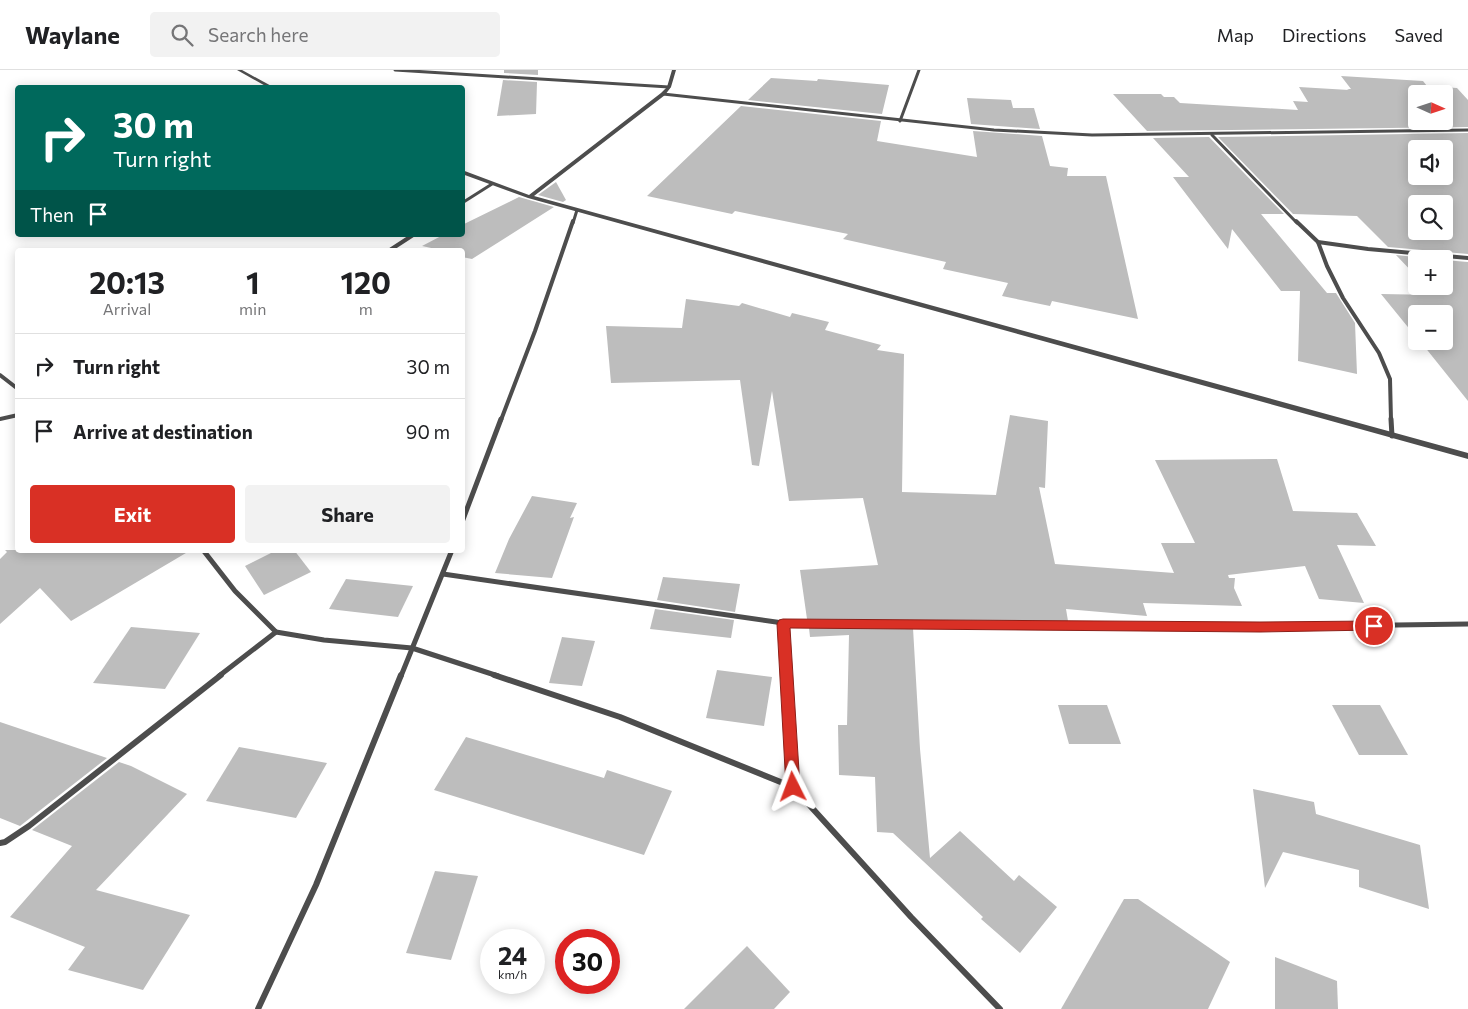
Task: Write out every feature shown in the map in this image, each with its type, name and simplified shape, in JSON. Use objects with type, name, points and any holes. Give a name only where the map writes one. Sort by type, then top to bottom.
[{"type":"street","points":[[239,70],[267,85]]},
{"type":"street","points":[[395,70],[669,87]]},
{"type":"street","points":[[530,197],[663,94],[669,87],[674,70]]},
{"type":"street","points":[[900,121],[919,70]]},
{"type":"street","points":[[663,94],[994,130],[1092,135],[1212,135],[1360,130],[1468,130]]},
{"type":"street","points":[[1212,135],[1276,203],[1318,242],[1327,266],[1343,298],[1379,354],[1390,379],[1392,436]]},
{"type":"street","points":[[465,173],[530,197],[1468,456]]},
{"type":"street","points":[[465,201],[492,184]]},
{"type":"street","points":[[465,514],[535,332],[577,210]]},
{"type":"street","points":[[393,248],[410,237]]},
{"type":"street","points":[[1318,242],[1368,249],[1468,258]]},
{"type":"street","points":[[0,375],[15,387]]},
{"type":"street","points":[[0,419],[15,416]]},
{"type":"street","points":[[205,553],[235,591],[276,632],[324,640],[412,648],[620,717],[793,787],[911,917],[1000,1009]]},
{"type":"street","points":[[258,1009],[316,885],[451,553]]},
{"type":"street","points":[[443,574],[783,624],[1260,627],[1468,624]]},
{"type":"street","points":[[783,624],[793,787]]},
{"type":"street","points":[[0,843],[5,842],[29,826],[276,632]]},
{"type":"building","points":[[504,70],[538,70],[538,75],[504,73]]},
{"type":"building","points":[[1341,76],[1423,81],[1426,85],[1408,85],[1408,128],[1147,131],[1113,94],[1161,94],[1164,97],[1174,97],[1180,103],[1298,110],[1293,101],[1308,102],[1299,87],[1349,90],[1347,89],[1351,89]]},
{"type":"building","points":[[771,78],[817,81],[818,79],[889,85],[882,114],[748,100]]},
{"type":"building","points":[[503,80],[537,82],[536,114],[497,116]]},
{"type":"building","points":[[1453,88],[1457,88],[1468,100],[1468,127],[1453,127]]},
{"type":"building","points":[[967,98],[1011,100],[1013,108],[1034,108],[1040,129],[971,124]]},
{"type":"building","points":[[741,106],[881,121],[877,141],[977,157],[973,131],[1042,136],[1050,166],[1068,168],[1067,176],[1106,176],[1138,319],[1052,301],[1050,306],[1002,296],[1008,283],[943,269],[946,262],[843,239],[848,234],[735,211],[732,214],[647,196]]},
{"type":"building","points":[[1468,133],[1468,254],[1453,253],[1453,250],[1388,247],[1357,216],[1293,214],[1218,137]]},
{"type":"building","points":[[1209,137],[1284,214],[1261,214],[1327,293],[1336,293],[1355,323],[1357,374],[1298,361],[1300,291],[1281,291],[1232,229],[1228,249],[1173,177],[1189,177],[1153,138]]},
{"type":"building","points":[[556,182],[566,200],[563,202],[538,195]]},
{"type":"building","points":[[519,197],[554,207],[472,259],[465,258],[465,248],[431,248],[422,246],[439,237],[465,237],[465,224]]},
{"type":"building","points":[[1396,255],[1408,256],[1408,268]]},
{"type":"building","points":[[1453,261],[1468,262],[1468,401],[1427,350],[1453,350],[1453,305],[1408,305],[1408,327],[1381,294],[1453,295]]},
{"type":"building","points":[[686,299],[739,306],[742,303],[790,317],[792,313],[829,322],[825,330],[881,345],[877,350],[904,354],[902,492],[996,495],[1010,415],[1048,421],[1045,488],[1039,487],[1055,564],[1174,573],[1161,543],[1195,543],[1155,460],[1277,459],[1293,511],[1357,513],[1376,546],[1337,545],[1364,603],[1319,599],[1305,566],[1228,575],[1229,578],[1235,578],[1234,588],[1242,606],[1143,603],[1147,616],[1066,609],[1068,621],[807,619],[800,570],[878,565],[863,498],[789,501],[772,391],[759,466],[752,465],[740,380],[611,383],[606,326],[682,328]]},
{"type":"building","points":[[532,496],[577,503],[570,518],[574,517],[552,578],[495,573],[509,539]]},
{"type":"building","points":[[5,550],[15,550],[15,553],[186,553],[71,621],[40,588],[0,624],[0,559],[7,552]]},
{"type":"building","points":[[271,553],[296,553],[311,572],[264,595],[245,566]]},
{"type":"building","points":[[663,577],[740,584],[735,612],[657,600]]},
{"type":"building","points":[[346,579],[413,586],[398,617],[329,609]]},
{"type":"building","points":[[655,609],[734,620],[731,638],[650,629]]},
{"type":"building","points":[[131,627],[200,633],[165,689],[93,683]]},
{"type":"building","points":[[809,628],[913,628],[920,749],[930,858],[960,831],[1014,881],[1019,875],[1057,907],[1020,953],[981,919],[983,917],[893,833],[877,832],[875,777],[839,775],[838,725],[847,725],[849,635],[810,637]]},
{"type":"building","points":[[562,637],[595,641],[582,686],[549,683]]},
{"type":"building","points":[[717,670],[772,677],[764,726],[706,718]]},
{"type":"building","points":[[1058,705],[1107,705],[1121,744],[1069,744]]},
{"type":"building","points":[[1332,705],[1380,705],[1408,755],[1359,755]]},
{"type":"building","points":[[0,722],[107,758],[20,826],[0,818]]},
{"type":"building","points":[[466,737],[604,778],[607,770],[672,791],[644,855],[434,790]]},
{"type":"building","points":[[239,747],[327,763],[296,818],[206,801]]},
{"type":"building","points":[[119,762],[187,794],[96,890],[190,915],[143,990],[68,970],[85,947],[10,917],[72,846],[32,830]]},
{"type":"building","points":[[1253,789],[1314,802],[1316,814],[1420,845],[1429,909],[1359,887],[1359,870],[1283,852],[1265,888]]},
{"type":"building","points":[[435,871],[478,876],[451,960],[406,953]]},
{"type":"building","points":[[1124,899],[1138,899],[1230,962],[1208,1009],[1061,1009]]},
{"type":"building","points":[[747,946],[790,992],[774,1009],[684,1009]]},
{"type":"building","points":[[1275,957],[1337,981],[1338,1009],[1275,1009]]},
{"type":"route","points":[[793,787],[783,624],[1374,626]]}]
